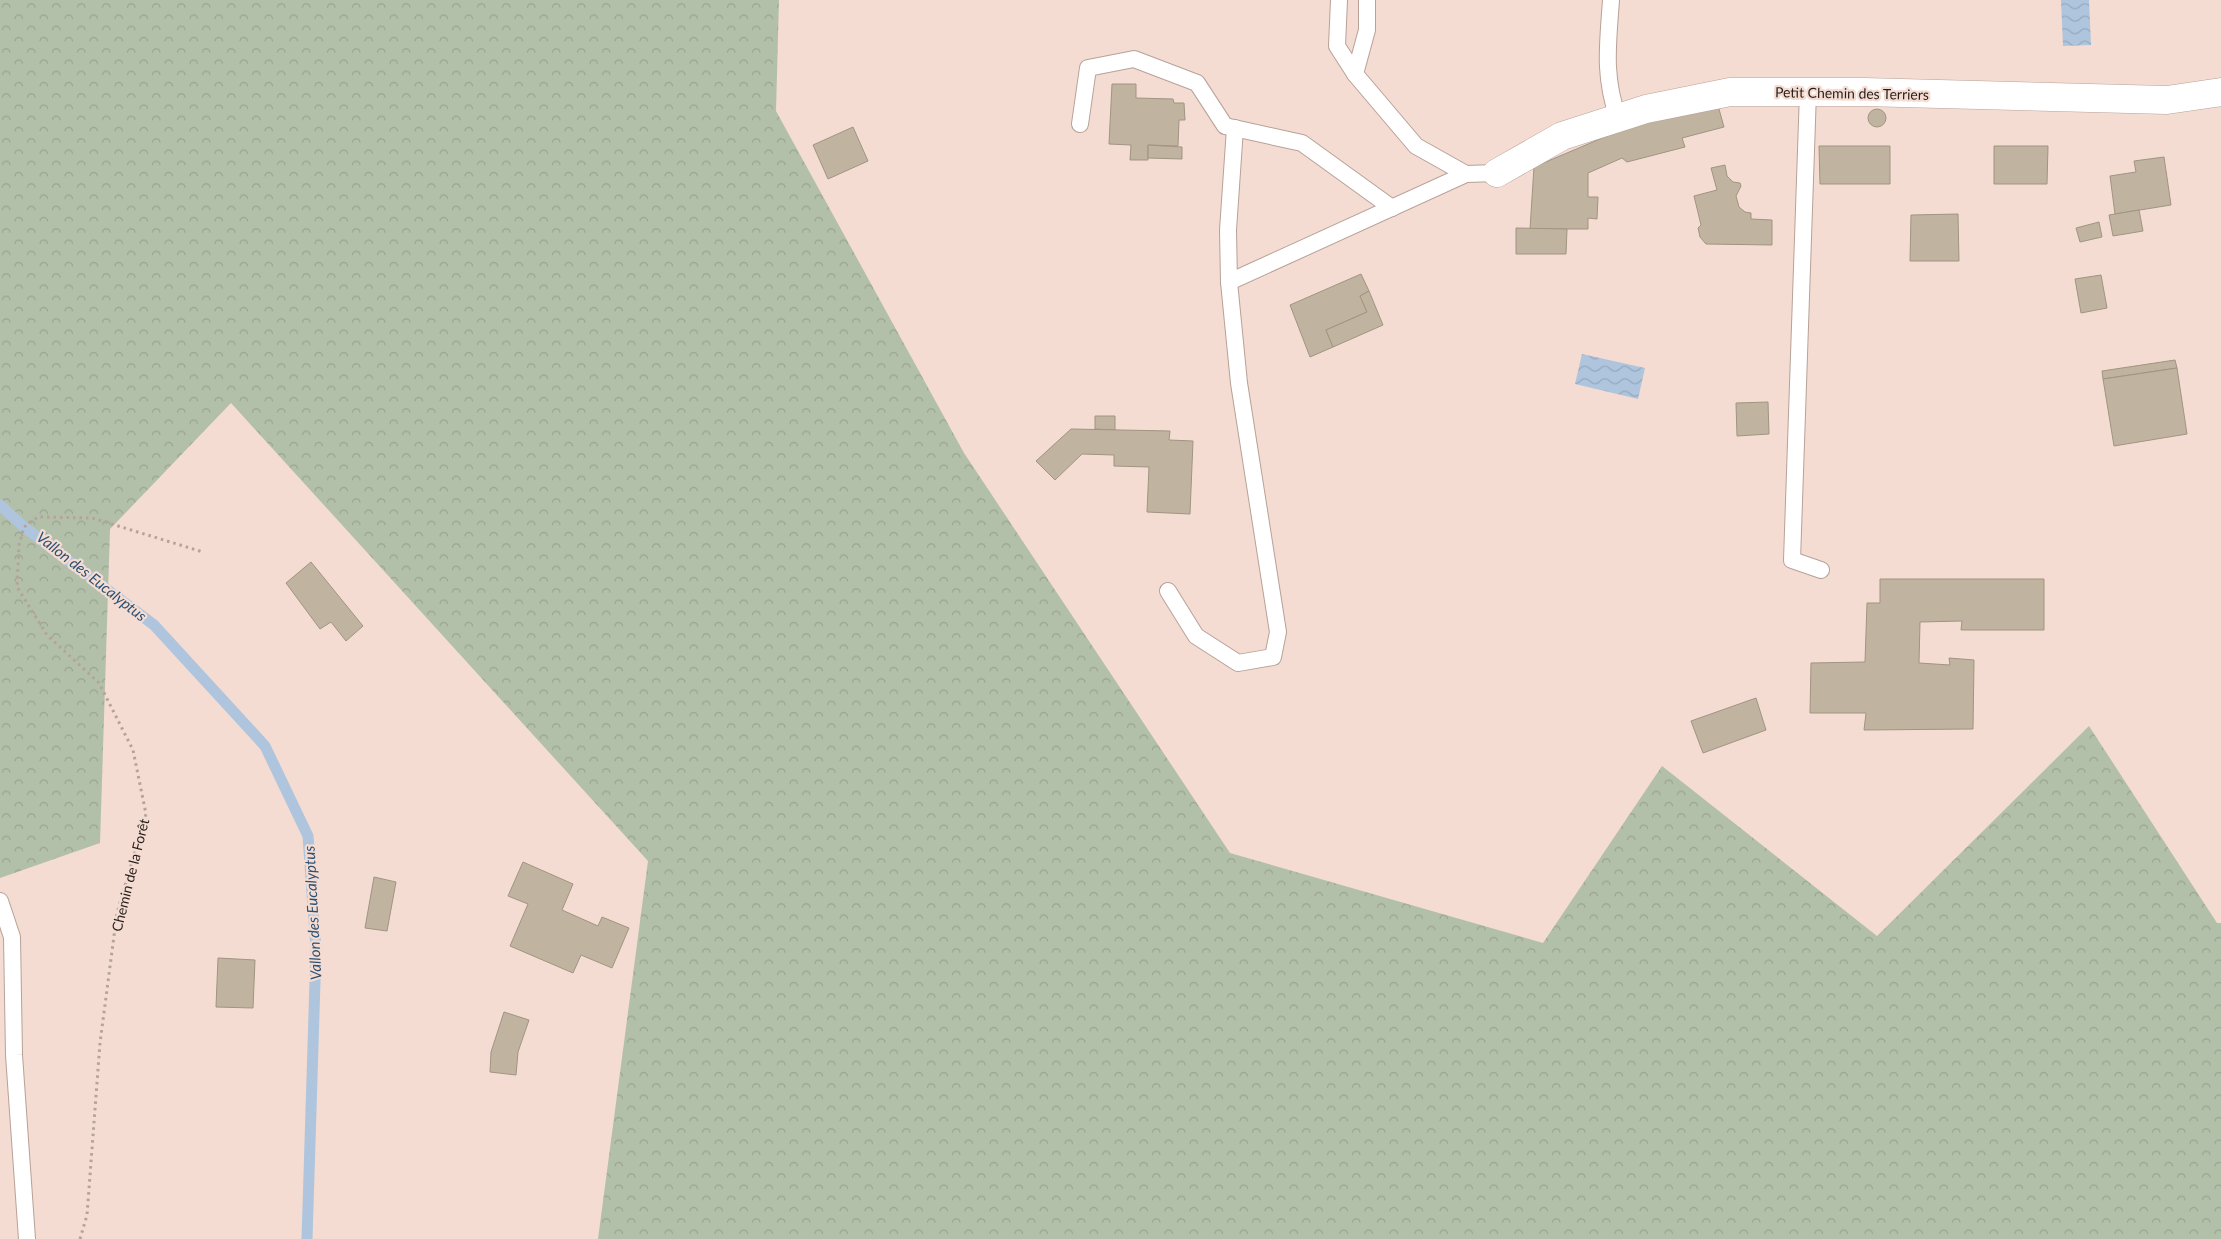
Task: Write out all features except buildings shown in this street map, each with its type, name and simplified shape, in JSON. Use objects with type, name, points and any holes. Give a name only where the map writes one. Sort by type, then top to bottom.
[{"type":"street","name":"Petit Chemin des Terriers","points":[[1497,173],[1562,136],[1646,109],[1730,92],[2166,100],[2221,92]]},
{"type":"lane","points":[[1339,0],[1337,46],[1355,74],[1416,146],[1466,174]]},
{"type":"lane","points":[[1355,74],[1367,30],[1367,0]]},
{"type":"lane","points":[[1611,0],[1606,58],[1610,96],[1618,118]]},
{"type":"lane","points":[[1080,124],[1088,68],[1134,59],[1197,83],[1225,126],[1302,143],[1392,208]]},
{"type":"lane","points":[[1808,92],[1792,560],[1821,570]]},
{"type":"lane","points":[[1168,591],[1196,636],[1238,663],[1273,657],[1278,632],[1239,383],[1229,282],[1228,230],[1235,128]]},
{"type":"lane","points":[[1229,282],[1466,174],[1497,173]]},
{"type":"lane","points":[[0,901],[12,937],[14,1055],[27,1239]]},
{"type":"path","name":"Chemin de la Forêt","points":[[80,1239],[87,1215],[100,1043],[117,913],[146,814],[133,750],[98,683],[47,635],[17,587],[19,545],[24,527],[38,517],[92,518],[203,552]]},
{"type":"green space","points":[[0,0],[779,0],[776,111],[964,453],[1230,853],[1543,943],[1662,766],[1877,936],[2089,726],[2217,923],[2221,923],[2221,1239],[598,1239],[648,861],[231,403],[110,529],[100,843],[0,878]]},
{"type":"water","points":[[2061,0],[2089,0],[2091,45],[2063,46]]},
{"type":"water","points":[[1582,354],[1645,368],[1638,399],[1575,384]]},
{"type":"waterway","name":"Vallon des Eucalyptus","points":[[0,505],[24,527],[154,625],[265,746],[308,836],[316,949],[307,1239]]}]
